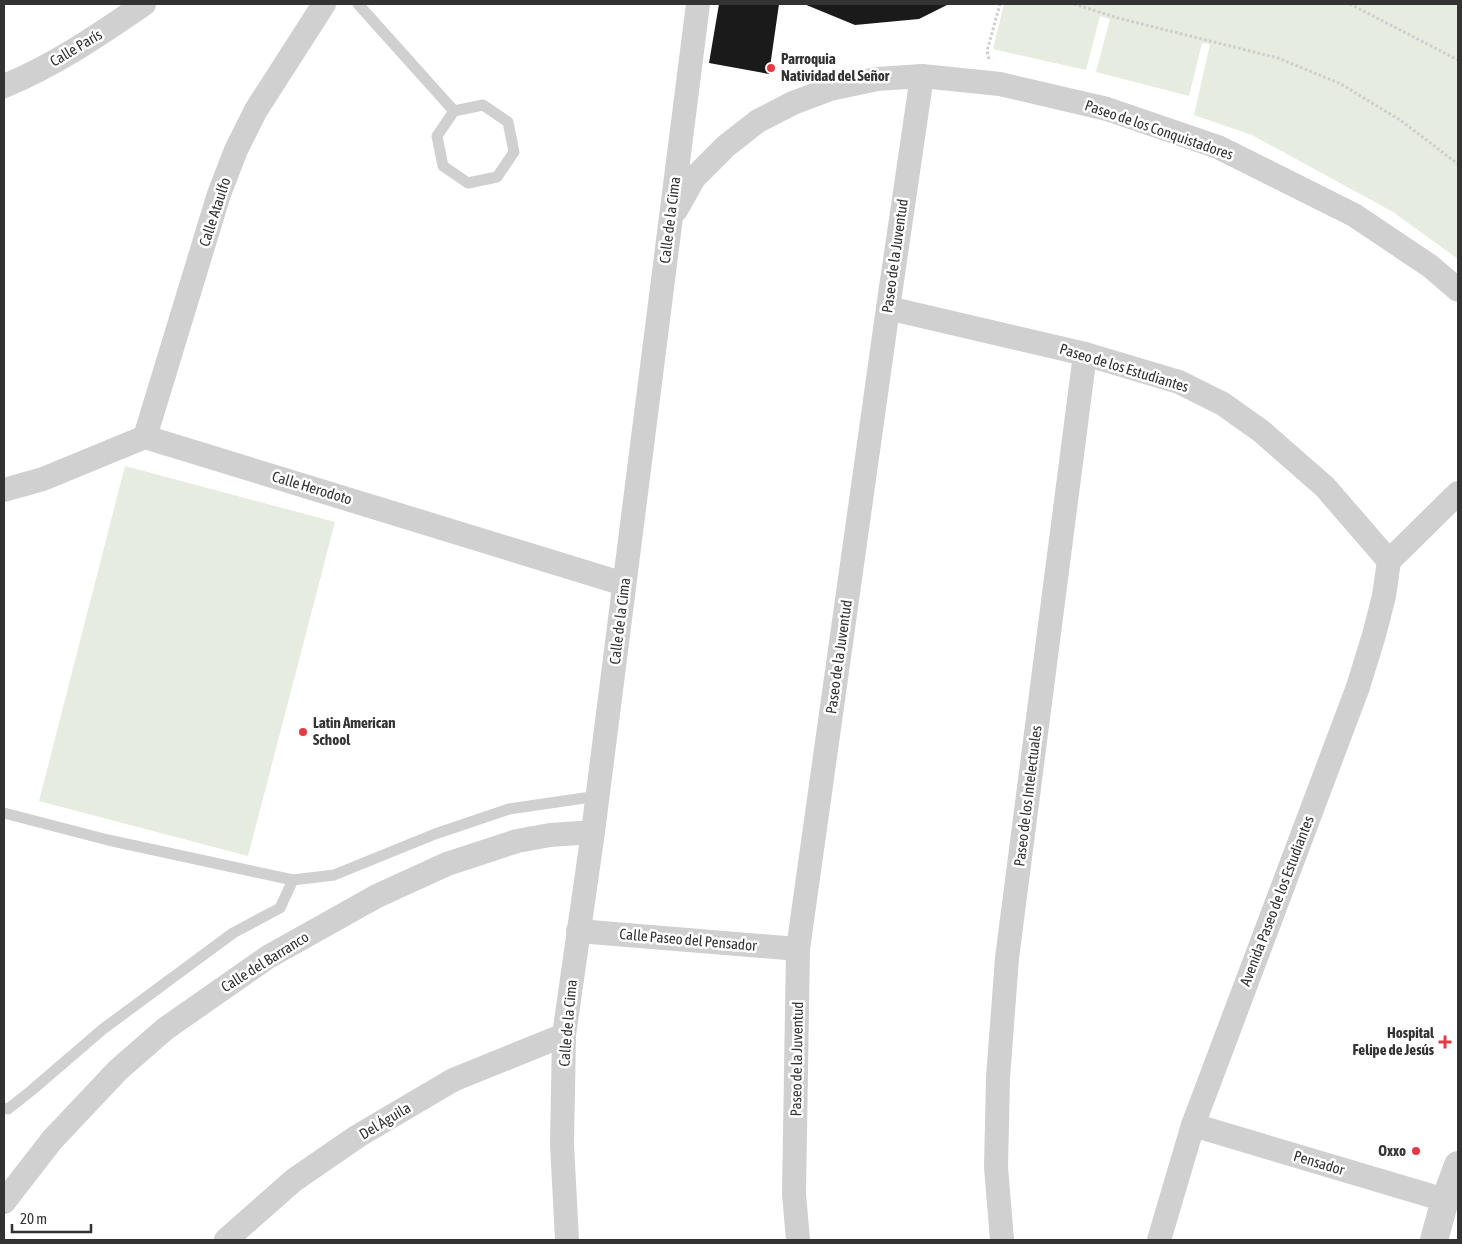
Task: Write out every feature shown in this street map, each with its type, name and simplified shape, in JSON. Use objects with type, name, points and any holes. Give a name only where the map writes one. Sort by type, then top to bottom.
[{"type":"street","name":"Calle París","points":[[4,86],[48,65],[92,39],[144,4]]},
{"type":"street","name":"Calle Ataulfo","points":[[145,437],[219,194],[236,150],[256,110],[324,4]]},
{"type":"street","name":"Calle de la Cima","points":[[567,1240],[562,1144],[564,1035],[598,796],[698,4]]},
{"type":"street","name":"Paseo de los Conquistadores","points":[[670,220],[694,178],[726,146],[758,121],[793,103],[830,90],[877,79],[922,76],[1000,84],[1108,109],[1218,147],[1354,215],[1430,266],[1458,290]]},
{"type":"street","name":"Paseo de la Juventud","points":[[798,1240],[794,1194],[798,949],[922,76]]},
{"type":"street","name":"Paseo de los Estudiantes","points":[[888,308],[1085,354],[1180,382],[1222,404],[1262,431],[1325,486],[1389,561]]},
{"type":"street","name":"Paseo de los Intelectuales","points":[[1002,1240],[996,1167],[998,1078],[1007,958],[1085,354]]},
{"type":"street","points":[[4,490],[43,479],[145,437]]},
{"type":"street","name":"Calle Herodoto","points":[[145,437],[624,584]]},
{"type":"street","points":[[1389,561],[1458,492]]},
{"type":"street","name":"Avenida Paseo de los Estudiantes","points":[[1159,1240],[1193,1125],[1358,687],[1384,596],[1389,561]]},
{"type":"street","name":"Calle del Barranco","points":[[4,1202],[52,1140],[118,1070],[165,1029],[268,957],[377,896],[447,864],[517,841],[550,835],[593,832]]},
{"type":"street","name":"Calle Paseo del Pensador","points":[[578,931],[798,949]]},
{"type":"street","name":"Del Águila","points":[[226,1240],[294,1180],[358,1136],[453,1080],[564,1035]]},
{"type":"street","name":"Pensador","points":[[1193,1125],[1445,1200]]},
{"type":"street","points":[[1434,1240],[1445,1200],[1458,1165]]},
{"type":"lane","points":[[360,5],[454,111]]},
{"type":"lane","points":[[483,105],[508,122],[514,152],[497,177],[468,182],[443,166],[437,136],[454,111],[483,105]]},
{"type":"lane","points":[[4,812],[108,840],[293,880],[334,875],[435,834],[509,809],[598,796]]},
{"type":"lane","points":[[4,1108],[8,1109],[104,1029],[233,933],[280,908],[293,880]]},
{"type":"path","points":[[1000,4],[987,51],[991,66],[1000,84]]},
{"type":"path","points":[[1074,4],[1118,18],[1278,58],[1340,84],[1400,120],[1458,164]]},
{"type":"path","points":[[1350,4],[1458,60]]},
{"type":"shaded area","points":[[1004,4],[1458,4],[1458,259],[1393,212],[1252,135],[1194,115],[1210,44],[1202,43],[1189,96],[1096,72],[1110,19],[1100,16],[1086,70],[993,49]]},
{"type":"shaded area","points":[[125,466],[335,522],[248,856],[39,801]]},
{"type":"building","name":"Parroquia Natividad del Señor","points":[[719,4],[779,4],[769,74],[709,63]]},
{"type":"building","name":"Parroquia Natividad del Señor","points":[[804,4],[949,4],[919,19],[855,25]]},
{"type":"place","name":"Parroquia Natividad del Señor","points":[[771,68]]},
{"type":"place","name":"Latin American School","points":[[303,732]]},
{"type":"place","name":"Hospital Felipe de Jesús","points":[[1445,1042]]},
{"type":"place","name":"Oxxo","points":[[1416,1151]]}]
